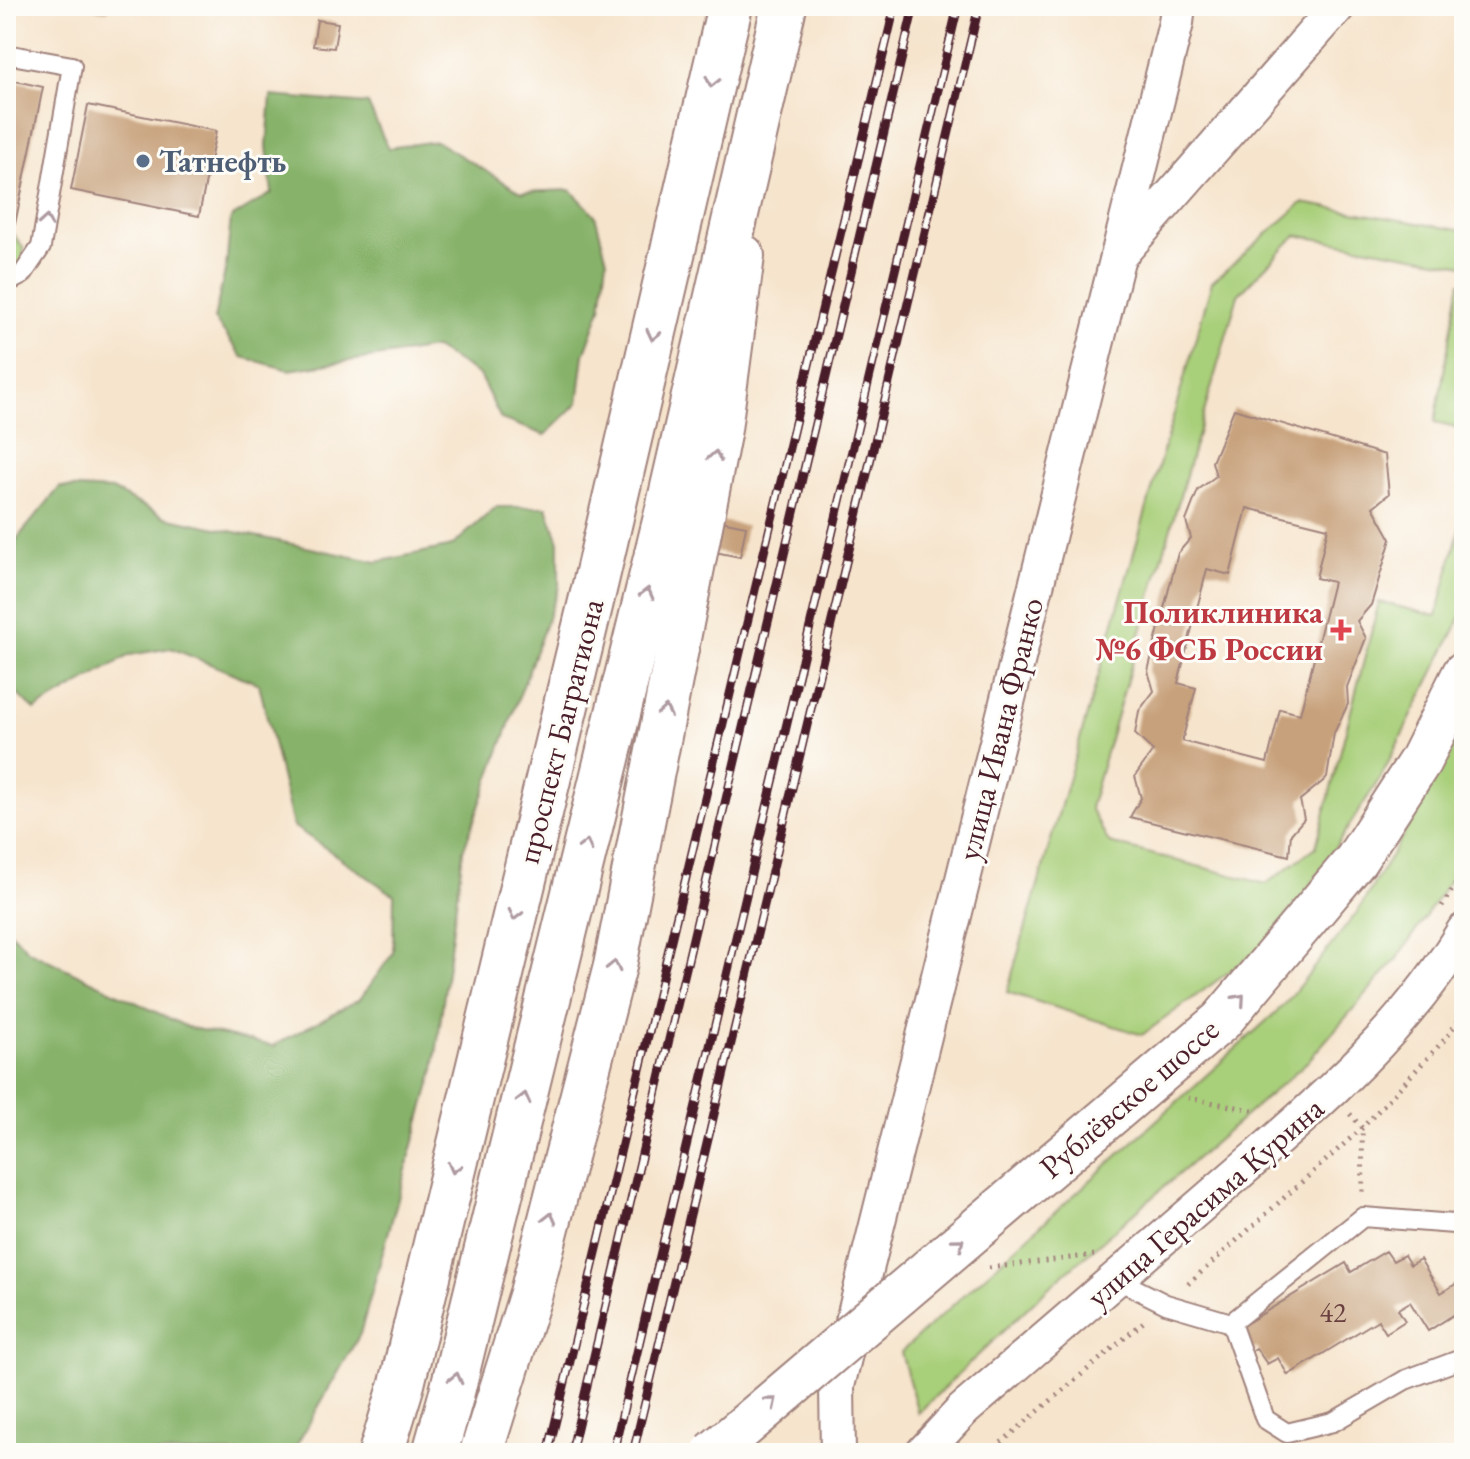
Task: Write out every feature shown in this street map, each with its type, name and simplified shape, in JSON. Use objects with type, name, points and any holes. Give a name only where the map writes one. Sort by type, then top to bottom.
[{"type":"main road","name":"проспект Багратиона","points":[[381,1453],[402,1384],[559,736],[730,6]]},
{"type":"main road","name":"проспект Багратиона","points":[[435,1453],[668,509],[784,6]]},
{"type":"street","name":"улица Ивана Франко","points":[[838,1453],[837,1386],[1178,6]]},
{"type":"street","points":[[1118,257],[1338,6]]},
{"type":"street","points":[[481,1453],[531,1293],[615,966],[720,429],[766,82]]},
{"type":"street","name":"Рублёвское шоссе","points":[[713,1453],[1221,1021],[1356,860],[1420,761],[1464,673]]},
{"type":"street","name":"улица Герасима Курина","points":[[923,1453],[962,1411],[1112,1266],[1331,1093],[1404,1014],[1451,952],[1451,921]]},
{"type":"lane","points":[[6,54],[72,66],[41,247],[22,275],[6,283]]},
{"type":"lane","points":[[1231,1323],[1363,1217],[1454,1224],[1464,1219]]},
{"type":"lane","points":[[1112,1266],[1166,1304],[1231,1323]]},
{"type":"lane","points":[[1231,1323],[1265,1419],[1287,1433],[1333,1422],[1405,1380],[1464,1358]]},
{"type":"path","points":[[1451,921],[1464,871]]},
{"type":"path","points":[[989,1453],[1166,1304],[1362,1128],[1447,1037],[1464,1012]]},
{"type":"path","points":[[1184,1098],[1258,1111]]},
{"type":"path","points":[[1362,1128],[1363,1217]]},
{"type":"path","points":[[979,1269],[1112,1266]]},
{"type":"green space","points":[[271,96],[368,104],[388,148],[436,141],[521,192],[571,190],[595,215],[607,260],[601,308],[584,355],[578,403],[545,435],[501,419],[479,375],[435,348],[289,370],[242,357],[214,319],[226,267],[231,218],[272,193],[267,146]]},
{"type":"green space","points":[[1302,203],[1464,231],[1464,265],[1296,235],[1238,295],[1090,808],[1109,843],[1266,884],[1316,847],[1379,602],[1437,616],[1464,511],[1464,611],[1382,775],[1309,888],[1259,950],[1142,1035],[1007,992],[1212,282]]},
{"type":"green space","points":[[6,233],[14,235],[24,249],[23,265],[6,276]]},
{"type":"green space","points":[[1460,282],[1464,283],[1464,429],[1435,422]]},
{"type":"green space","points":[[60,487],[112,490],[165,517],[377,562],[452,546],[496,507],[547,507],[559,542],[559,587],[463,851],[434,1070],[360,1334],[292,1453],[6,1453],[6,927],[29,951],[187,1027],[273,1046],[360,999],[393,953],[394,895],[293,826],[259,684],[171,648],[130,655],[35,710],[6,684],[6,630],[16,540]]},
{"type":"green space","points":[[1464,721],[1464,858],[1400,955],[1307,1062],[1047,1289],[918,1413],[901,1352],[1285,1004],[1358,911],[1429,791]]},
{"type":"building","points":[[93,6],[109,6],[108,11],[92,9]]},
{"type":"building","points":[[317,20],[338,23],[334,48],[313,46]]},
{"type":"building","points":[[6,79],[43,87],[15,224],[6,222]]},
{"type":"building","name":"Татнефть","points":[[88,105],[216,131],[199,216],[71,190]]},
{"type":"building","name":"Поликлиника №6 ФСБ России","points":[[1234,409],[1385,455],[1389,494],[1373,507],[1391,539],[1371,605],[1357,621],[1366,638],[1347,687],[1348,704],[1334,733],[1327,778],[1300,800],[1304,819],[1291,834],[1289,856],[1130,817],[1141,798],[1135,776],[1153,751],[1135,734],[1139,711],[1154,691],[1148,671],[1178,553],[1191,538],[1186,521],[1198,490],[1216,476],[1212,462]],"holes":[[[1247,508],[1328,528],[1316,578],[1333,582],[1300,714],[1280,709],[1267,763],[1182,741],[1196,688],[1178,683],[1207,569],[1230,575]]]},
{"type":"building","points":[[716,520],[746,526],[740,557],[710,551]]},
{"type":"building","points":[[1386,1251],[1393,1261],[1404,1255],[1410,1265],[1420,1259],[1441,1293],[1464,1279],[1464,1330],[1455,1314],[1428,1331],[1410,1302],[1398,1309],[1405,1321],[1386,1333],[1378,1320],[1288,1375],[1278,1358],[1267,1364],[1256,1348],[1248,1353],[1234,1331],[1346,1263],[1351,1272]]},
{"type":"railway","points":[[548,1453],[895,6]]},
{"type":"railway","points":[[571,1453],[914,6]]},
{"type":"railway","points":[[613,1453],[958,6]]},
{"type":"railway","points":[[633,1453],[979,6]]},
{"type":"place","name":"Татнефть","points":[[143,161]]},
{"type":"place","name":"Поликлиника №6 ФСБ России","points":[[1341,630]]}]
